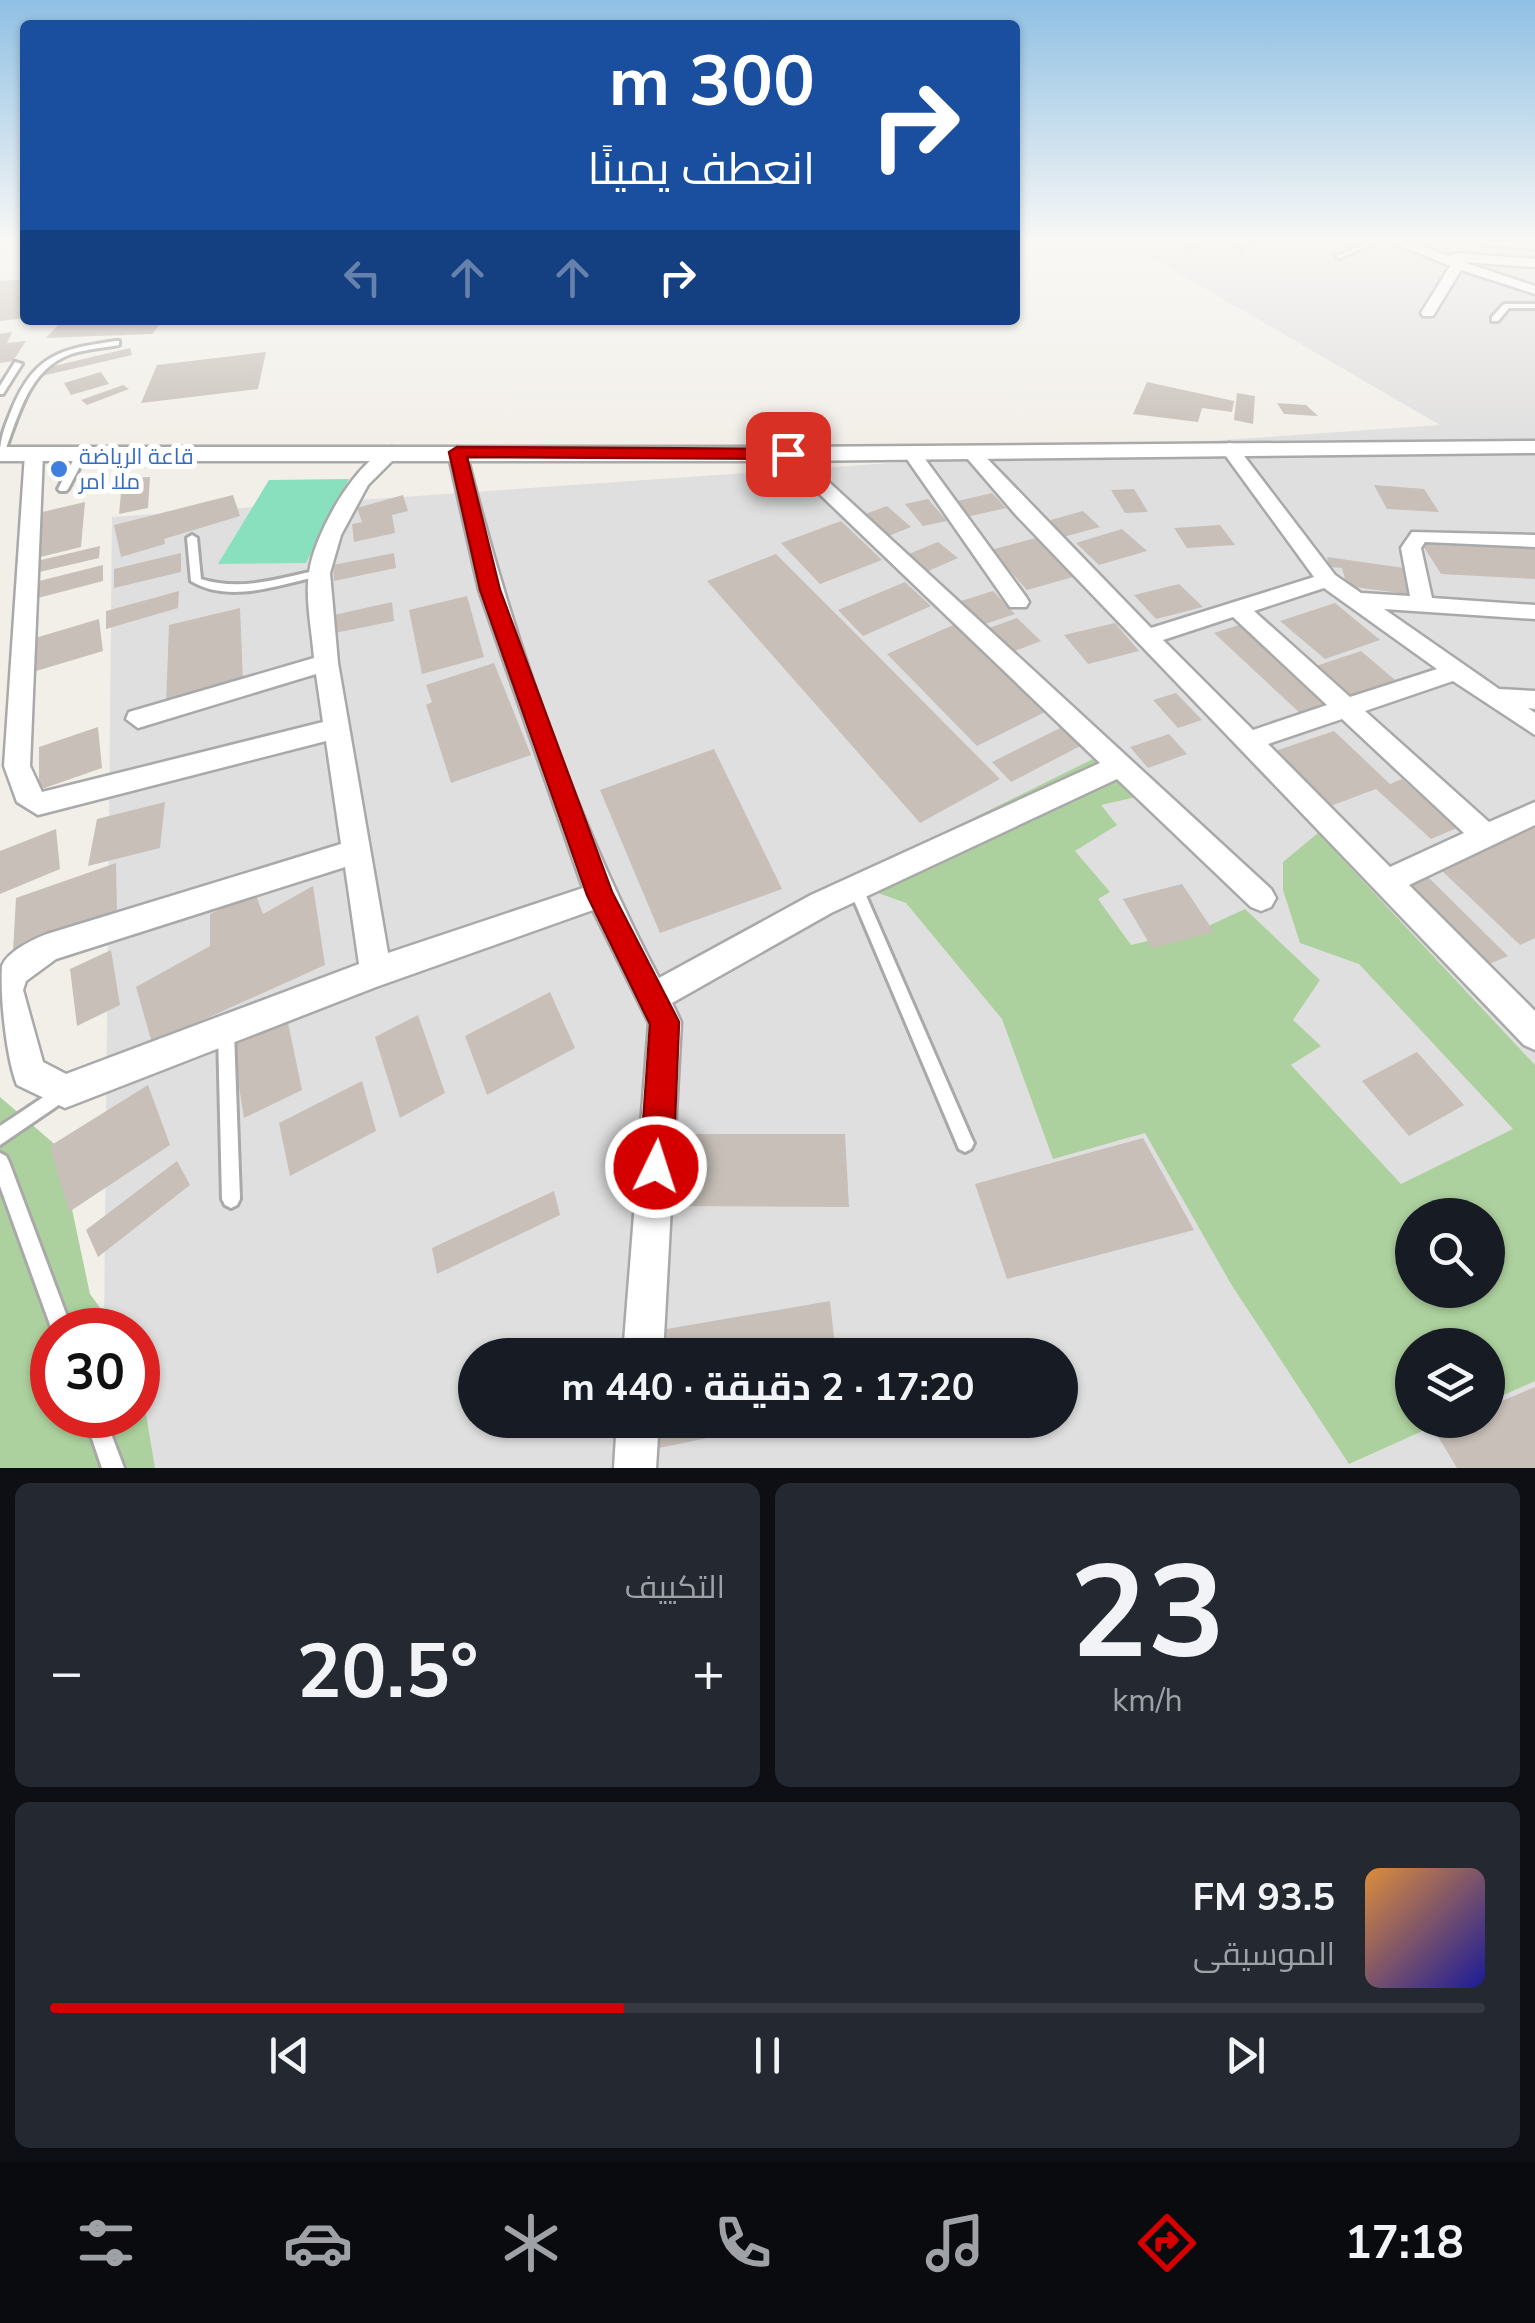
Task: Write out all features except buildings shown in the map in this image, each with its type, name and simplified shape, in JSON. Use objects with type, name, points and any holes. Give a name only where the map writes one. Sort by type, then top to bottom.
[{"type":"street","points":[[0,452],[788,454],[1535,447]]},
{"type":"street","points":[[1229,448],[1327,580],[1535,726]]},
{"type":"street","points":[[970,451],[1146,637],[1535,1034]]},
{"type":"street","points":[[376,972],[326,663],[320,572],[331,536],[360,482],[392,452]]},
{"type":"street","points":[[457,452],[490,590],[600,895],[665,1022],[644,1338]]},
{"type":"street","points":[[911,452],[1018,602]]},
{"type":"street","points":[[34,454],[17,766],[26,794],[38,804],[338,728]]},
{"type":"street","points":[[788,454],[1261,898]]},
{"type":"street","points":[[1422,604],[1411,548],[1418,536],[1535,541]]},
{"type":"street","points":[[1146,637],[1327,580]]},
{"type":"street","points":[[1354,600],[1535,612]]},
{"type":"street","points":[[1236,608],[1486,836]]},
{"type":"street","points":[[138,719],[326,663]]},
{"type":"street","points":[[1248,740],[1456,672]]},
{"type":"street","points":[[1492,697],[1535,700]]},
{"type":"street","points":[[652,998],[821,904],[857,891],[1121,765]]},
{"type":"street","points":[[1386,882],[1535,813]]},
{"type":"street","points":[[354,852],[47,948],[15,971],[6,990],[29,1074],[65,1091],[376,972],[600,895]]},
{"type":"street","points":[[634,1468],[636,1438]]},
{"type":"lane","points":[[1495,319],[1504,310]]},
{"type":"lane","points":[[0,452],[27,382],[41,364],[76,348],[116,342]]},
{"type":"lane","points":[[0,392],[18,364]]},
{"type":"lane","points":[[64,489],[82,454]]},
{"type":"lane","points":[[192,538],[196,580],[214,589],[242,590],[320,572]]},
{"type":"lane","points":[[857,891],[965,1143]]},
{"type":"lane","points":[[226,1029],[231,1199]]},
{"type":"lane","points":[[0,1136],[65,1091]]},
{"type":"lane","points":[[0,1162],[54,1308]]},
{"type":"lane","points":[[103,1438],[114,1468]]},
{"type":"shaded area","points":[[1241,310],[1535,310],[1535,1468],[102,1468],[122,1438],[160,1438],[160,1308],[104,1308],[112,517],[1440,425]]},
{"type":"green space","points":[[349,479],[306,563],[218,564],[269,480]]},
{"type":"green space","points":[[1093,759],[1136,797],[1101,805],[1117,825],[1075,851],[1110,892],[1098,899],[1131,945],[1206,927],[1245,909],[1320,980],[1293,1020],[1321,1046],[1291,1065],[1401,1184],[1513,1129],[1359,964],[1300,943],[1283,890],[1283,862],[1318,833],[1535,1065],[1535,1381],[1505,1394],[1505,1328],[1395,1328],[1395,1438],[1407,1438],[1349,1464],[1231,1284],[1145,1133],[1053,1159],[1002,1019],[906,903],[845,881]]},
{"type":"green space","points":[[0,1097],[59,1148],[90,1294],[100,1308],[30,1308],[30,1438],[150,1438],[155,1468],[0,1468]]},
{"type":"place","name":"قاعة الرياضة ملا امر","points":[[59,469]]},
{"type":"route","points":[[656,1167],[665,1022],[600,895],[490,590],[468,512],[457,452],[788,454]]}]
